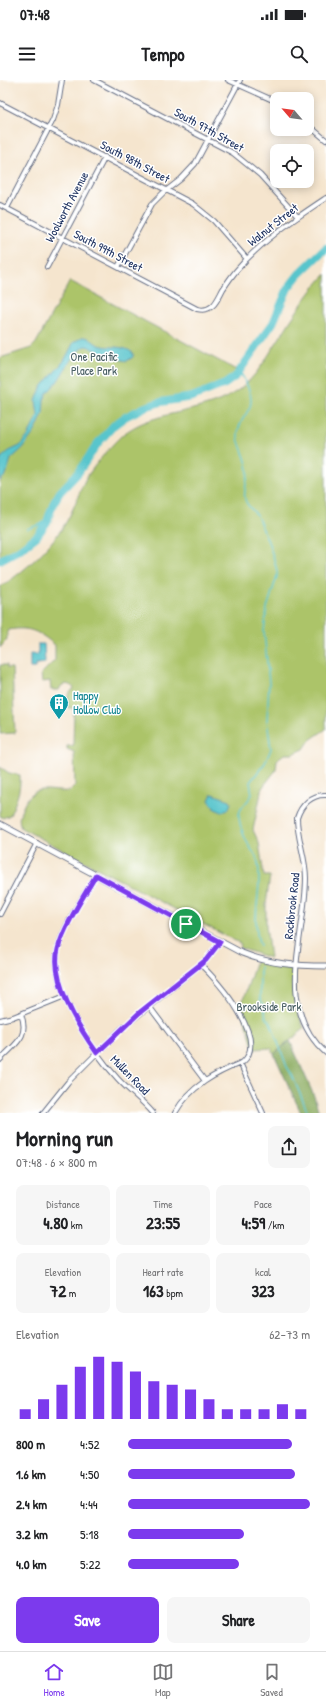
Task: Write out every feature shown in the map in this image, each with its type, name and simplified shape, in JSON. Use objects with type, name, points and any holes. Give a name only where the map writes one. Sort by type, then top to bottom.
[{"type":"street","points":[[6,208],[56,114],[62,80]]},
{"type":"street","name":"South 97th Street","points":[[94,80],[232,153],[252,167],[298,217]]},
{"type":"street","points":[[228,80],[270,99]]},
{"type":"street","points":[[118,267],[150,208],[167,190],[191,170],[209,140],[240,80]]},
{"type":"street","name":"South 98th Street","points":[[0,103],[167,190],[206,213],[246,259]]},
{"type":"street","points":[[314,130],[326,140]]},
{"type":"street","name":"Woolworth Avenue","points":[[47,267],[105,157]]},
{"type":"street","name":"Walnut Street","points":[[208,309],[217,302],[228,280],[246,259],[268,238],[326,198]]},
{"type":"street","name":"South 99th Street","points":[[0,205],[197,308],[208,309]]},
{"type":"street","name":"Rockbrook Road","points":[[326,794],[321,794],[308,800],[300,810],[297,818],[306,880],[298,944],[296,988],[301,1013],[310,1034],[326,1053]]},
{"type":"street","points":[[0,824],[220,942],[260,960],[297,966],[326,966]]},
{"type":"street","points":[[0,914],[37,844]]},
{"type":"street","name":"Mullen Road","points":[[96,875],[66,929],[58,948],[57,972],[65,996],[81,1027],[97,1053],[119,1080],[153,1113]]},
{"type":"street","points":[[44,1113],[59,1092],[120,1030],[201,965],[211,955],[220,942]]},
{"type":"street","points":[[175,1113],[191,1092],[205,1081],[240,1063],[248,1057],[251,1051],[243,1021],[226,991],[201,965]]},
{"type":"street","points":[[0,1020],[21,1014],[65,996]]},
{"type":"street","points":[[149,1006],[205,1081]]},
{"type":"street","points":[[0,1060],[22,1037],[24,1026],[21,1014]]},
{"type":"street","points":[[240,1063],[263,1113]]},
{"type":"green space","name":"Happy Hollow Club","points":[[326,274],[326,729],[310,740],[304,749],[293,754],[285,754],[280,757],[277,760],[276,770],[262,788],[253,830],[259,843],[264,876],[270,876],[266,904],[266,926],[270,958],[240,948],[241,944],[21,828],[19,819],[20,815],[27,799],[32,794],[43,790],[70,791],[75,786],[74,752],[67,749],[67,746],[73,746],[74,708],[68,708],[68,695],[74,688],[66,684],[61,686],[59,690],[51,690],[50,681],[42,682],[41,674],[55,660],[55,645],[39,633],[23,629],[9,630],[7,632],[7,639],[0,648],[0,587],[21,572],[41,554],[59,533],[72,511],[85,480],[99,460],[115,442],[127,431],[141,423],[220,401],[240,389],[261,367],[304,300]]},
{"type":"green space","name":"One Pacific Place Park","points":[[70,281],[240,372],[227,383],[213,390],[137,410],[115,424],[79,472],[58,496],[38,535],[25,546],[0,560],[0,358],[31,348],[36,343]]},
{"type":"green space","points":[[0,665],[7,665],[7,668],[12,668],[15,733],[0,734]]},
{"type":"green space","points":[[0,767],[9,773],[20,775],[18,796],[10,815],[3,818],[0,816]]},
{"type":"green space","name":"Brookside Park","points":[[256,961],[294,968],[295,1003],[304,1029],[274,1054],[271,1048],[254,1049],[246,1022],[240,1009]]},
{"type":"green space","points":[[290,1041],[314,1096],[319,1113],[301,1113],[274,1054]]},
{"type":"water","points":[[82,337],[89,338],[99,345],[129,350],[133,353],[133,357],[127,361],[109,357],[87,346],[83,347],[74,355],[57,382],[47,393],[44,400],[43,414],[36,430],[23,448],[11,459],[6,475],[0,481],[0,459],[9,451],[20,446],[28,436],[38,415],[36,401],[41,388],[64,361],[74,342]]},
{"type":"water","points":[[38,644],[44,644],[45,663],[36,664],[36,668],[30,668],[30,654],[38,655]]},
{"type":"water","points":[[212,794],[230,800],[231,803],[228,810],[222,812],[215,809],[209,800]]},
{"type":"waterway","points":[[0,560],[20,549],[37,536],[47,522],[53,504],[60,492],[78,473],[98,443],[114,425],[125,417],[145,407],[161,402],[192,397],[225,384],[236,376],[273,323],[288,288],[299,274],[326,248]]},
{"type":"waterway","points":[[240,372],[247,385],[251,400],[251,405],[241,422],[238,433],[239,441],[248,467],[245,499],[260,522],[271,550],[277,571],[277,576],[267,608],[264,631],[269,683],[267,720],[271,749],[265,763],[250,782],[252,794],[239,814],[243,833],[256,856],[258,863],[259,884],[256,924],[260,946]]},
{"type":"waterway","points":[[27,529],[47,522]]},
{"type":"waterway","points":[[260,967],[260,999],[264,1005],[266,1018],[270,1021],[287,1067],[292,1075],[308,1113]]},
{"type":"place","name":"Happy Hollow Club","points":[[59,720]]},
{"type":"route","points":[[96,875],[186,924],[220,942],[215,950],[197,968],[139,1013],[97,1053],[92,1047],[68,1002],[57,972],[58,948],[66,929],[96,875]]}]
